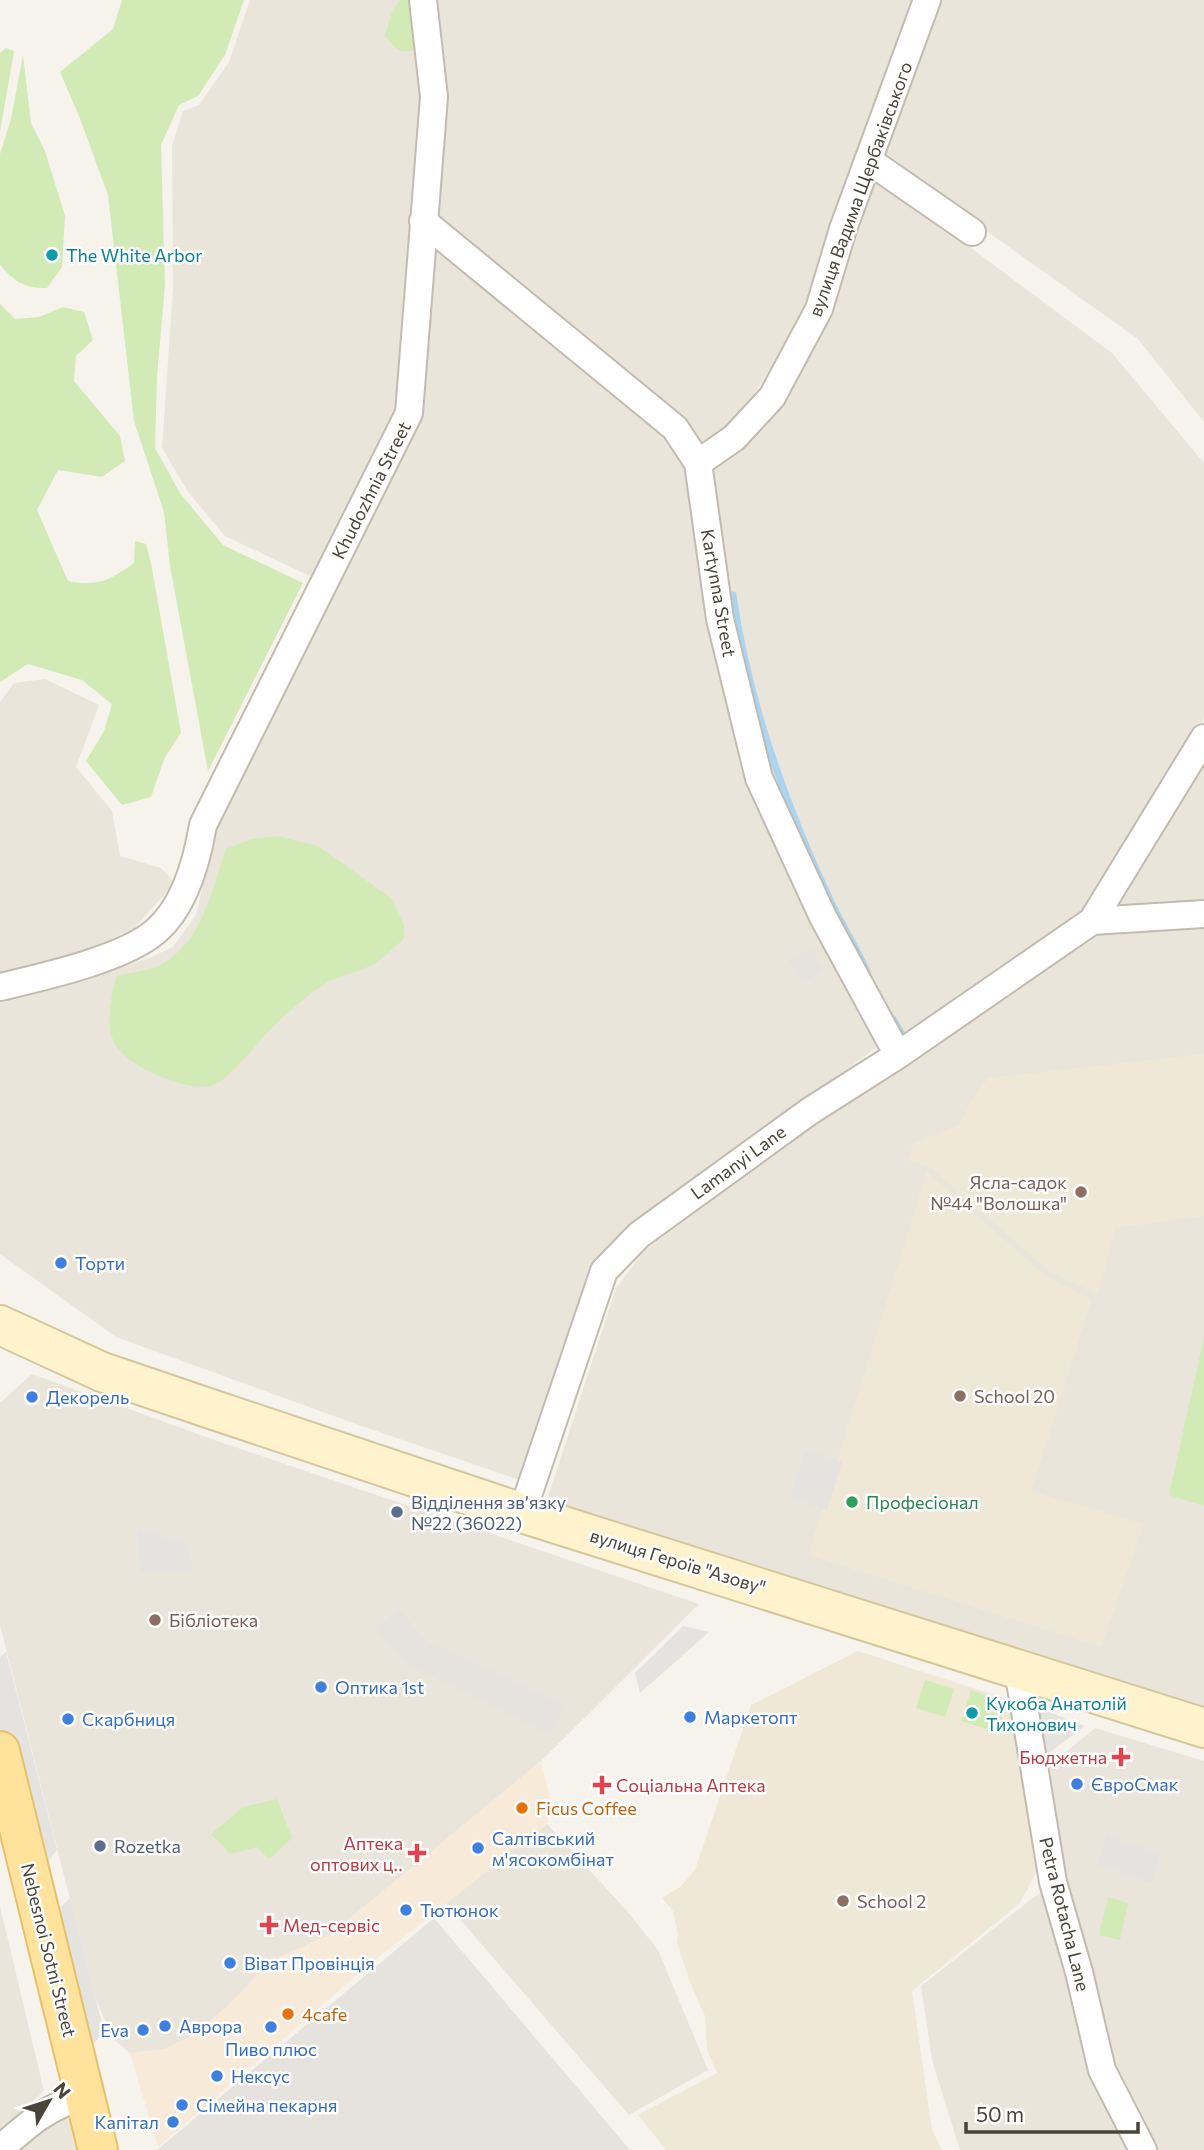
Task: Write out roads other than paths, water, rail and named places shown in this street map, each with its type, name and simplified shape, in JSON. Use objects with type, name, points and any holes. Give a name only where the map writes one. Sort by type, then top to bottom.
[{"type":"main road","name":"Nebesnoi Sotni Street","points":[[0,1751],[98,2150]]},
{"type":"street","name":"Khudozhnia Street","points":[[0,987],[47,976],[135,946],[157,931],[170,916],[187,884],[203,825],[409,413],[434,97],[423,0]]},
{"type":"street","name":"вулиця Вадима Щербаківського","points":[[698,463],[734,438],[772,397],[819,309],[843,229],[928,0]]},
{"type":"street","points":[[868,160],[972,232]]},
{"type":"street","name":"Kartynna Street","points":[[423,221],[675,428],[698,463],[720,619],[760,778],[823,917],[898,1055]]},
{"type":"street","name":"Lamanyi Lane","points":[[522,1513],[604,1271],[639,1235],[810,1111],[898,1055],[1092,921],[1204,738]]},
{"type":"street","points":[[1092,921],[1204,914]]},
{"type":"street","name":"вулиця Героїв \"Азову\"","points":[[0,1325],[102,1372],[522,1513],[1204,1728]]},
{"type":"street","name":"Petra Rotacha Lane","points":[[1018,1669],[1053,1882],[1079,1972],[1102,2070],[1143,2150]]},
{"type":"street","points":[[0,2149],[29,2122],[61,2103],[85,2096]]},
{"type":"waterway","points":[[733,595],[758,713],[783,789],[830,900],[867,972]]},
{"type":"waterway","points":[[893,1019],[903,1036]]},
{"type":"place","name":"The White Arbor","points":[[52,255]]},
{"type":"place","name":"Ясла-садок №44 \"Волошка\"","points":[[1081,1192]]},
{"type":"place","name":"Торти","points":[[61,1263]]},
{"type":"place","name":"School 20","points":[[960,1396]]},
{"type":"place","name":"Декорель","points":[[32,1397]]},
{"type":"place","name":"Професіонал","points":[[852,1502]]},
{"type":"place","name":"Відділення зв’язку №22 (36022)","points":[[397,1512]]},
{"type":"place","name":"Бібліотека","points":[[155,1620]]},
{"type":"place","name":"Оптика 1st","points":[[321,1687]]},
{"type":"place","name":"Кукоба Анатолій Тихонович","points":[[972,1713]]},
{"type":"place","name":"Маркетопт","points":[[690,1717]]},
{"type":"place","name":"Скарбниця","points":[[68,1719]]},
{"type":"place","name":"Бюджетна","points":[[1121,1757]]},
{"type":"place","name":"ЄвроСмак","points":[[1077,1784]]},
{"type":"place","name":"Соціальна Аптека","points":[[602,1785]]},
{"type":"place","name":"Ficus Coffee","points":[[522,1808]]},
{"type":"place","name":"Rozetka","points":[[100,1846]]},
{"type":"place","name":"Салтівський м'ясокомбінат","points":[[478,1848]]},
{"type":"place","name":"Аптека оптових ц‥","points":[[417,1853]]},
{"type":"place","name":"School 2","points":[[843,1901]]},
{"type":"place","name":"Тютюнок","points":[[406,1910]]},
{"type":"place","name":"Мед-сервіс","points":[[269,1925]]},
{"type":"place","name":"Віват Провінція","points":[[230,1963]]},
{"type":"place","name":"4cafe","points":[[288,2014]]},
{"type":"place","name":"Аврора","points":[[165,2026]]},
{"type":"place","name":"Пиво плюс","points":[[271,2027]]},
{"type":"place","name":"Eva","points":[[143,2030]]},
{"type":"place","name":"Нексус","points":[[217,2076]]},
{"type":"place","name":"Сімейна пекарня","points":[[182,2105]]},
{"type":"place","name":"Капітал","points":[[173,2122]]}]
